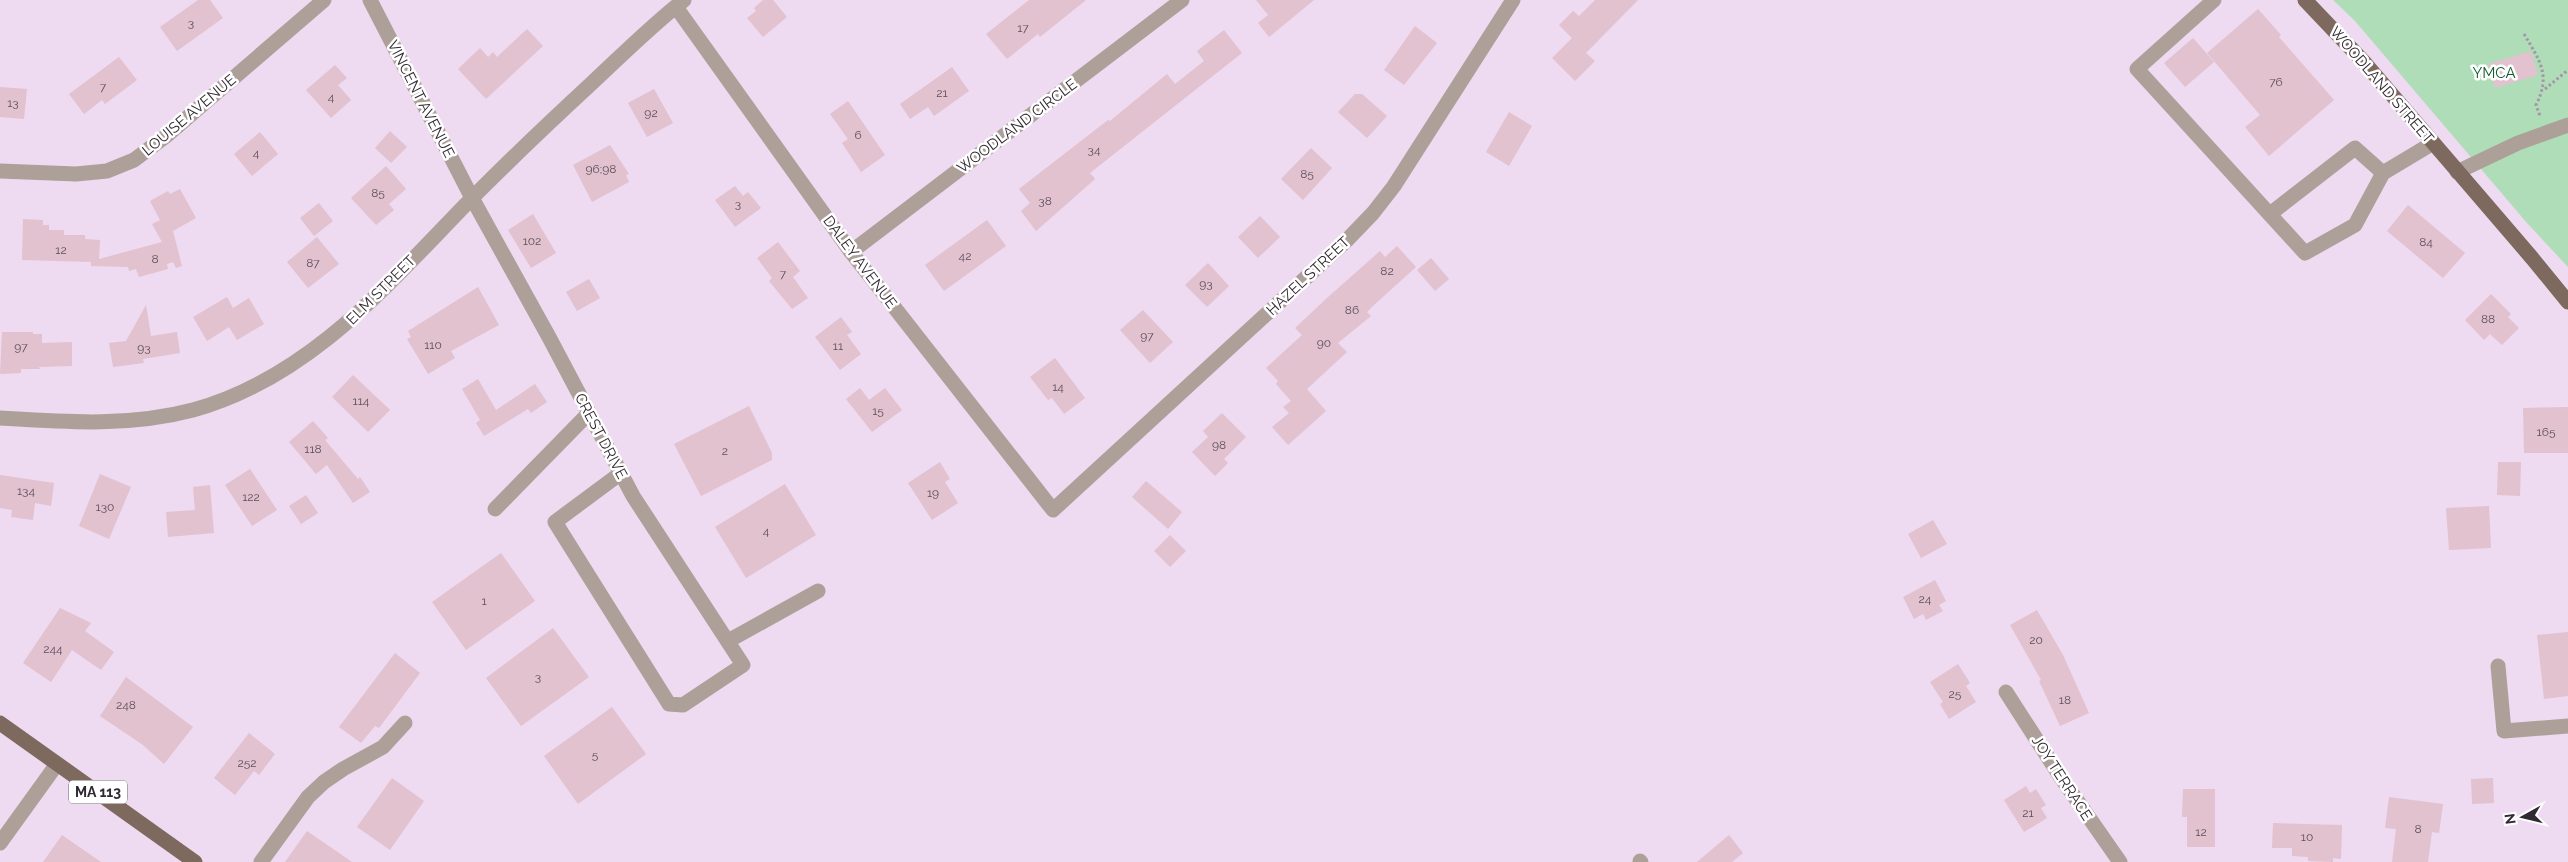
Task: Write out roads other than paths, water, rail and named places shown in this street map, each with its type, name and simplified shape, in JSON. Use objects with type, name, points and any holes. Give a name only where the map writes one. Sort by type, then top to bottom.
[{"type":"main road","name":"WOODLAND STREET","points":[[2305,0],[2363,61],[2563,291],[2568,302]]},
{"type":"main road","name":"MA 113","points":[[0,723],[195,862]]},
{"type":"street","name":"LOUISE AVENUE","points":[[0,170],[76,174],[107,172],[134,160],[166,136],[324,0]]},
{"type":"street","name":"VINCENT AVENUE","points":[[370,0],[472,198]]},
{"type":"street","name":"WOODLAND CIRCLE","points":[[851,252],[1182,0]]},
{"type":"street","name":"HAZEL STREET","points":[[1053,510],[1374,213],[1394,186],[1513,0]]},
{"type":"street","points":[[2214,0],[2137,69],[2305,253],[2355,225],[2383,173],[2433,143]]},
{"type":"street","name":"ELM STREET","points":[[0,418],[101,422],[147,419],[193,410],[232,396],[276,376],[341,329],[564,108],[680,4]]},
{"type":"street","name":"DALEY AVENUE","points":[[680,4],[851,252],[1053,510]]},
{"type":"street","points":[[2458,172],[2518,143],[2568,125]]},
{"type":"street","points":[[2270,214],[2355,148],[2383,173]]},
{"type":"street","name":"CREST DRIVE","points":[[472,198],[590,413],[633,496],[743,665],[683,704],[669,704],[555,522],[621,473]]},
{"type":"street","points":[[495,509],[590,413]]},
{"type":"street","points":[[728,641],[818,592]]},
{"type":"street","points":[[2498,666],[2504,731],[2568,726]]},
{"type":"street","name":"JOY TERRACE","points":[[2006,692],[2060,776],[2120,862]]},
{"type":"street","points":[[261,862],[308,797],[324,782],[343,769],[384,747],[405,723]]},
{"type":"street","points":[[0,843],[57,764]]},
{"type":"park label","name":"YMCA","points":[[2494,73]]}]
